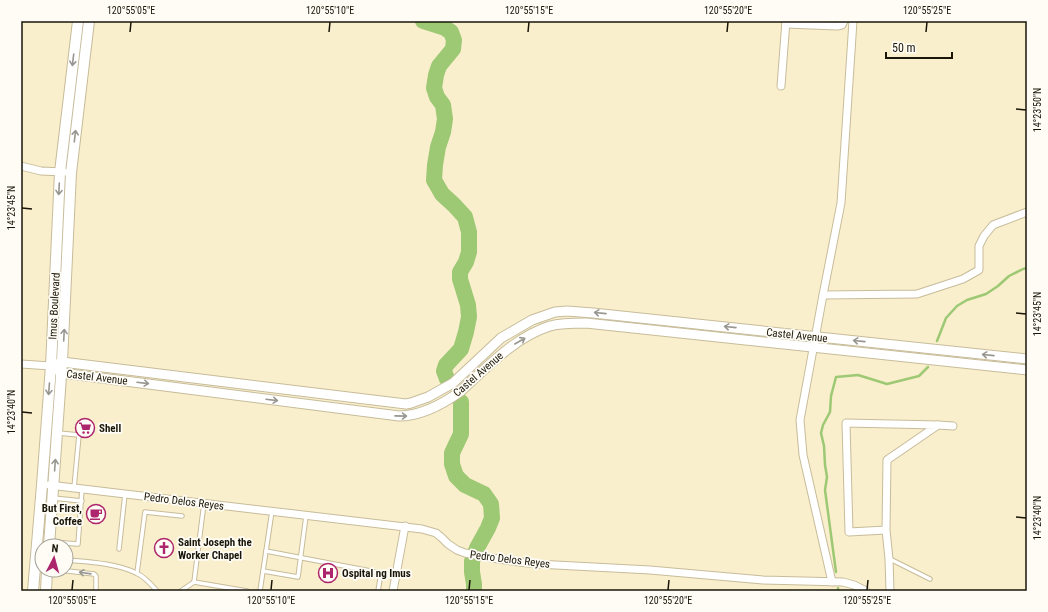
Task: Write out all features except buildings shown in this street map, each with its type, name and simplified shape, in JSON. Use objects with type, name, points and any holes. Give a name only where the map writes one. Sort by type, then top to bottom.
[{"type":"main road","name":"Imus Boulevard","points":[[33,591],[51,366],[60,172],[78,21]]},
{"type":"main road","name":"Imus Boulevard","points":[[50,538],[62,367],[71,173],[88,21]]},
{"type":"main road","points":[[46,591],[47,578]]},
{"type":"street","points":[[781,86],[786,22],[837,26],[842,25],[844,21]]},
{"type":"street","points":[[832,582],[803,455],[800,420],[822,296],[841,203],[853,21]]},
{"type":"street","points":[[21,166],[41,171],[71,173]]},
{"type":"street","points":[[822,296],[918,294],[963,279],[979,270],[979,246],[984,236],[993,225],[1027,212]]},
{"type":"street","name":"Castel Avenue","points":[[51,366],[406,404],[420,400],[450,385],[460,378],[506,335],[532,320],[555,312],[567,311],[1027,359]]},
{"type":"street","name":"Castel Avenue","points":[[62,367],[387,415],[405,416],[420,413],[454,396],[507,349],[538,331],[560,324],[586,323],[1027,370]]},
{"type":"street","points":[[21,364],[51,366]]},
{"type":"street","points":[[886,530],[849,532],[846,423],[953,426]]},
{"type":"street","points":[[890,591],[886,530],[886,460],[938,425]]},
{"type":"street","name":"Pedro Delos Reyes","points":[[42,485],[405,526],[436,533],[448,544],[465,553],[537,564],[650,570],[763,580],[843,582],[854,585],[866,591]]},
{"type":"street","points":[[393,591],[405,526]]},
{"type":"lane","points":[[58,433],[79,435],[74,488]]},
{"type":"lane","points":[[74,544],[78,544],[82,489]]},
{"type":"lane","points":[[119,549],[125,494]]},
{"type":"lane","points":[[53,498],[82,501]]},
{"type":"lane","points":[[194,582],[204,503]]},
{"type":"lane","points":[[260,591],[272,511]]},
{"type":"lane","points":[[137,573],[145,512],[182,516]]},
{"type":"lane","points":[[263,571],[298,577],[306,515]]},
{"type":"lane","points":[[266,551],[381,573],[378,591]]},
{"type":"lane","points":[[889,559],[930,579]]},
{"type":"lane","points":[[74,561],[116,566],[137,573],[157,591]]},
{"type":"lane","points":[[74,572],[94,574],[97,579],[96,591]]},
{"type":"lane","points":[[181,591],[194,582],[247,591]]},
{"type":"waterway","points":[[423,21],[445,28],[451,32],[454,40],[453,49],[439,66],[434,88],[437,97],[443,105],[445,119],[443,132],[438,147],[434,180],[442,194],[465,217],[469,232],[469,252],[466,262],[460,272],[460,279],[468,305],[469,317],[461,349],[446,365],[444,371],[447,379]]},
{"type":"waterway","points":[[937,341],[946,318],[957,306],[967,300],[986,294],[1009,276],[1027,268]]},
{"type":"waterway","points":[[836,572],[825,490],[827,477],[824,446],[821,433],[823,425],[830,412],[831,396],[836,377],[858,375],[887,384],[919,376],[928,367]]},
{"type":"waterway","points":[[461,402],[461,434],[452,453],[452,464],[456,476],[465,485],[484,494],[491,504],[492,518],[472,561],[474,591]]},
{"type":"place","name":"Shell","points":[[85,428]]},
{"type":"place","name":"But First, Coffee","points":[[96,514]]},
{"type":"place","name":"Saint Joseph the Worker Chapel","points":[[164,548]]},
{"type":"place","name":"Ospital ng Imus","points":[[328,573]]}]
